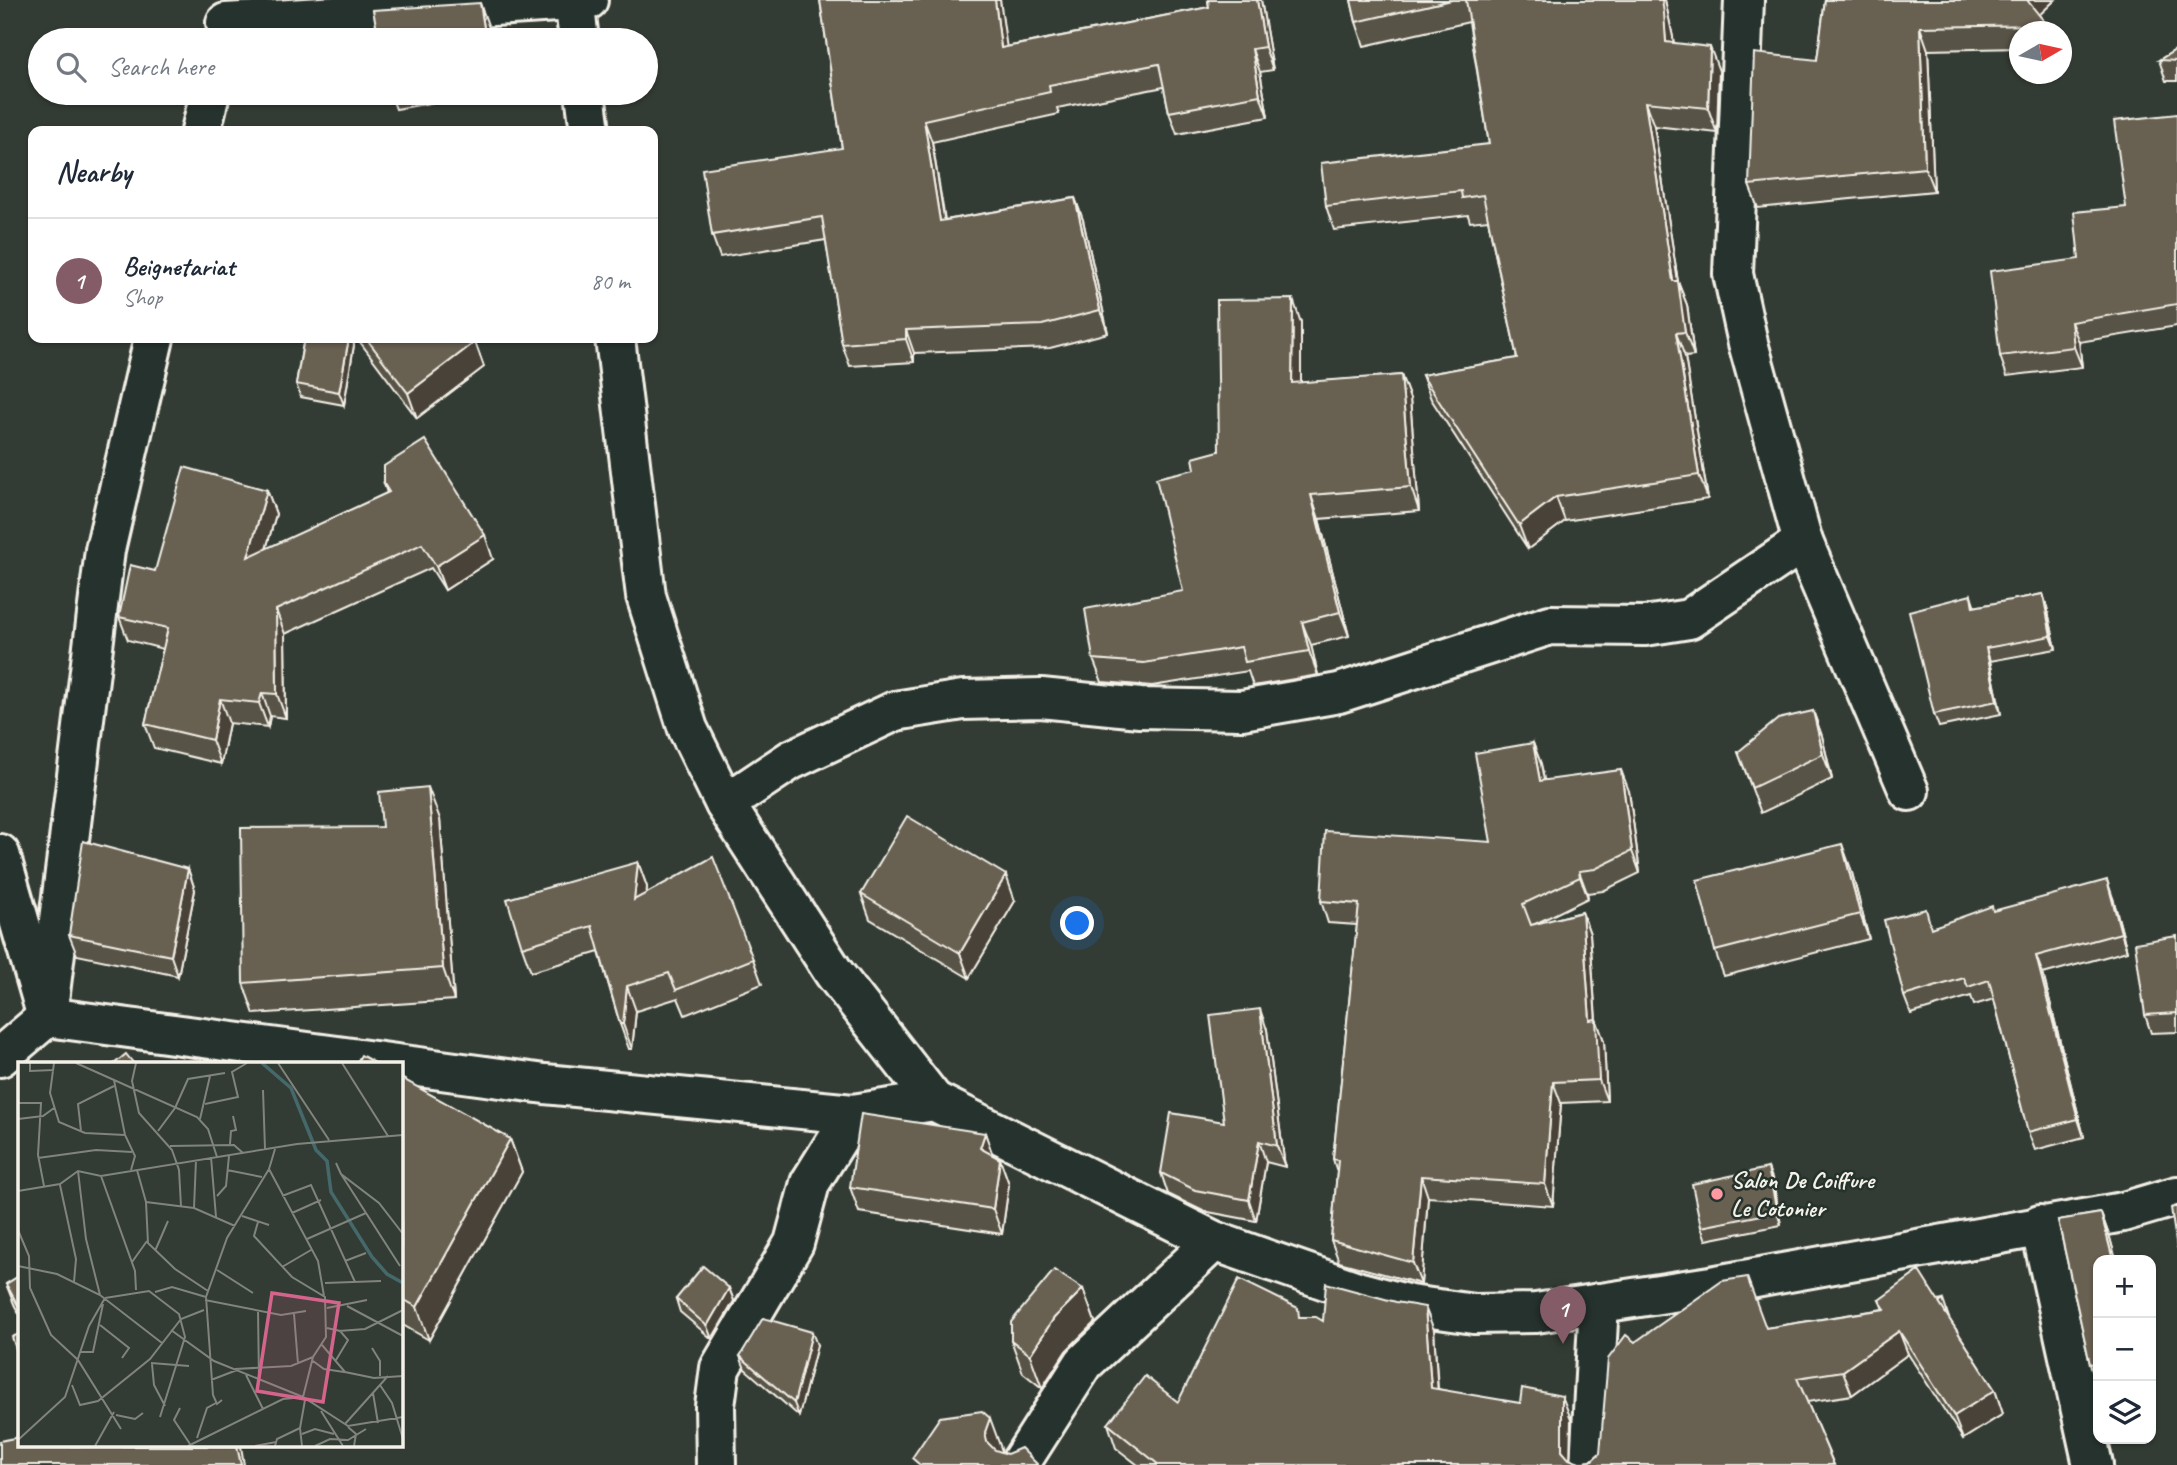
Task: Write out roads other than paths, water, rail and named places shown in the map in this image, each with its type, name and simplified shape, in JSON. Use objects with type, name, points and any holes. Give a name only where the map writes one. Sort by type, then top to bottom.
[{"type":"street","points":[[1744,0],[1733,274],[1748,343],[1803,542],[1909,791]]},
{"type":"street","points":[[228,21],[579,1],[579,28]]},
{"type":"street","points":[[202,126],[207,105]]},
{"type":"street","points":[[587,105],[589,126]]},
{"type":"street","points":[[0,1057],[47,1017],[105,550],[153,343]]},
{"type":"street","points":[[616,343],[646,596],[688,729],[725,804],[834,973],[934,1101],[1214,1241],[1293,1271],[1410,1305],[1474,1314],[1536,1313],[1711,1286],[2123,1212],[2177,1196]]},
{"type":"street","points":[[725,804],[791,760],[895,711],[963,699],[1041,698],[1140,708],[1242,709],[1339,693],[1550,625],[1645,626],[1689,619],[1803,542]]},
{"type":"street","points":[[0,854],[47,1017]]},
{"type":"street","points":[[47,1017],[381,1062]]},
{"type":"street","points":[[402,1065],[545,1084],[853,1114],[934,1101]]},
{"type":"street","points":[[716,1465],[715,1406],[720,1368],[793,1243],[810,1183],[853,1114]]},
{"type":"street","points":[[2040,1225],[2094,1465]]},
{"type":"street","points":[[1019,1465],[1084,1363],[1214,1241]]},
{"type":"street","points":[[1590,1465],[1599,1303]]},
{"type":"place","name":"Salon De Coiffure Le Cotonier","points":[[1717,1194]]},
{"type":"place","name":"Beignetariat","points":[[1563,1344]]}]
